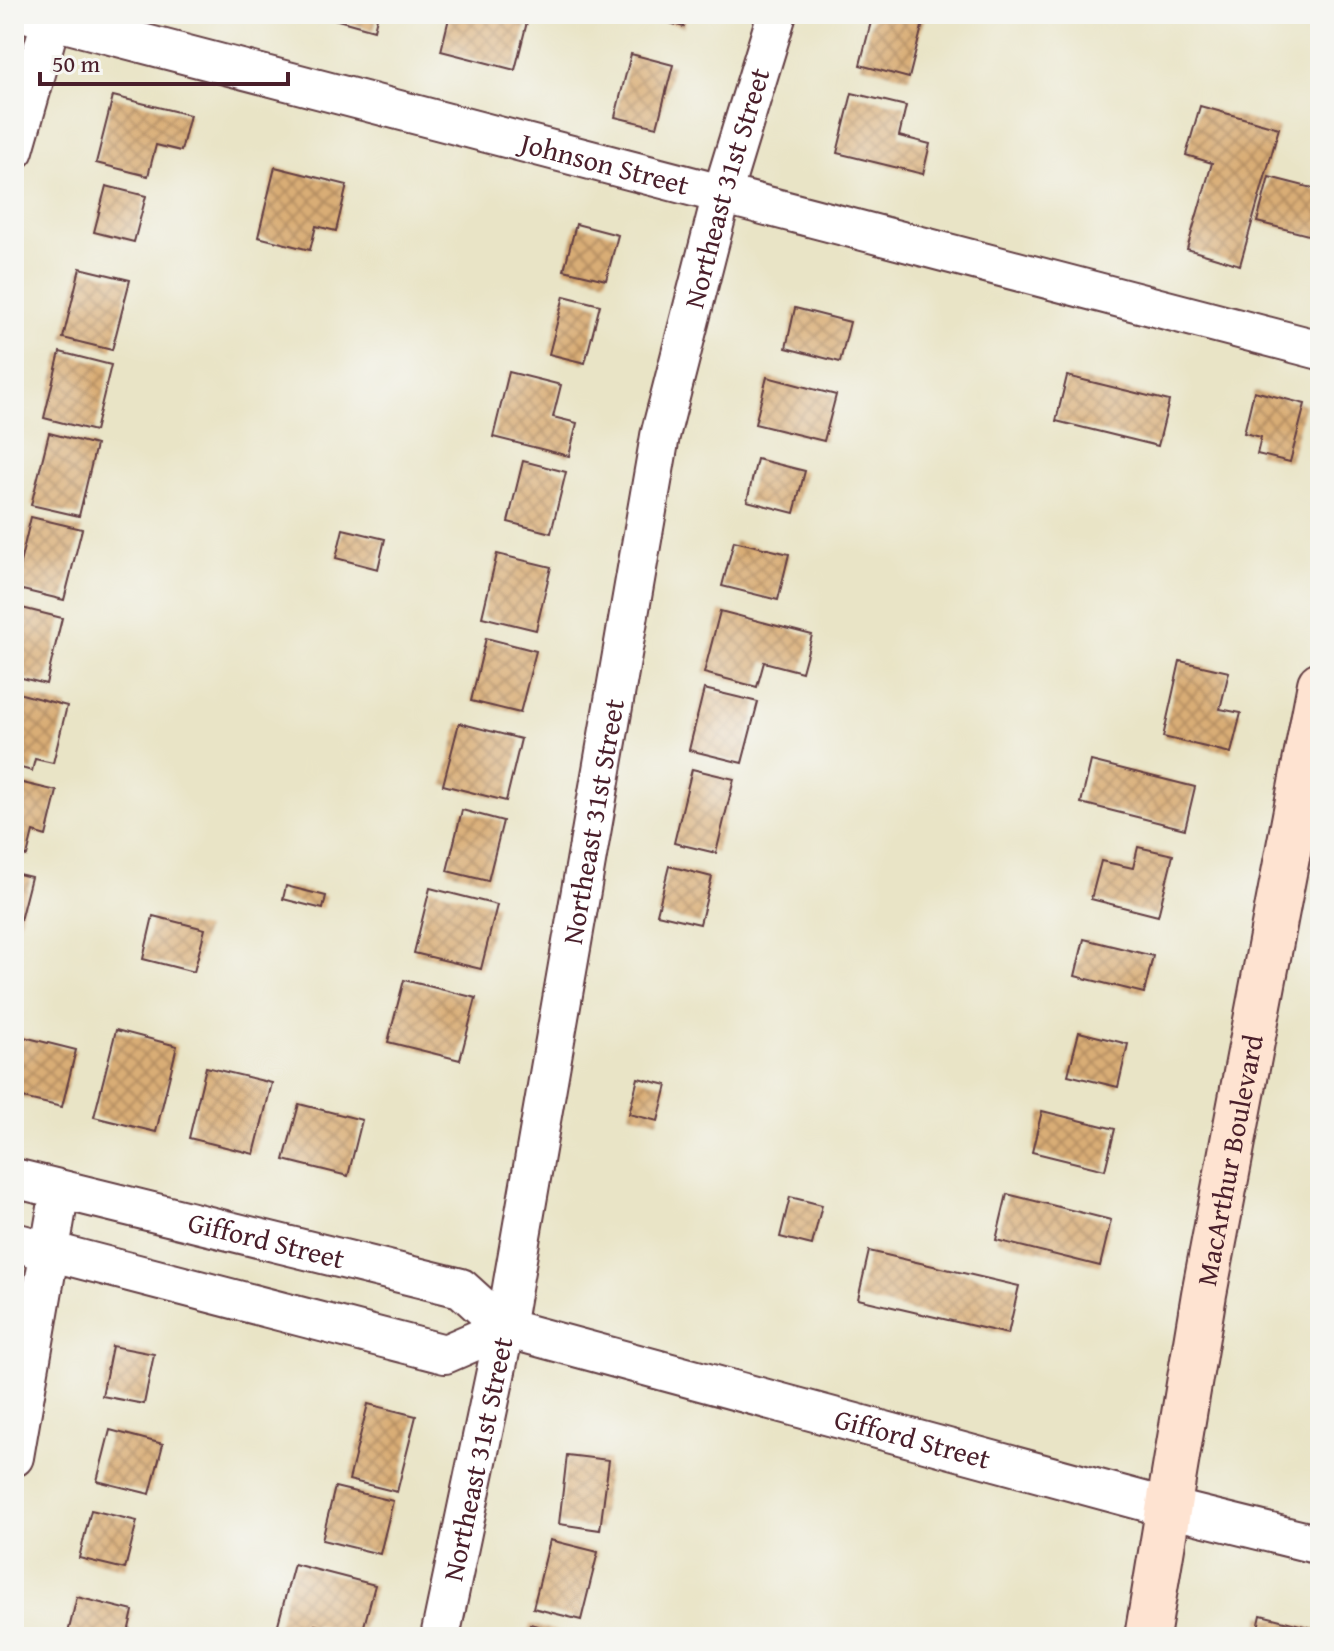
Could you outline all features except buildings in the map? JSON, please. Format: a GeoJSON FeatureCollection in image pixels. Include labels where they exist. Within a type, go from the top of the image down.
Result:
{"type":"FeatureCollection","features":[{"type":"Feature","properties":{"kind":"main road","name":"MacArthur Boulevard"},"geometry":{"type":"LineString","coordinates":[[1147,1637],[1207,1278],[1320,684]]}},
{"type":"Feature","properties":{"kind":"street","name":"Northeast 31st Street"},"geometry":{"type":"LineString","coordinates":[[440,1637],[505,1328],[660,436],[722,194],[777,14]]}},
{"type":"Feature","properties":{"kind":"street","name":"Johnson Street"},"geometry":{"type":"LineString","coordinates":[[45,16],[1320,350]]}},
{"type":"Feature","properties":{"kind":"street"},"geometry":{"type":"LineString","coordinates":[[14,150],[45,16]]}},
{"type":"Feature","properties":{"kind":"street","name":"Gifford Street"},"geometry":{"type":"LineString","coordinates":[[14,1178],[461,1288],[505,1328],[1169,1508],[1320,1545]]}},
{"type":"Feature","properties":{"kind":"street"},"geometry":{"type":"LineString","coordinates":[[14,1457],[60,1191]]}},
{"type":"Feature","properties":{"kind":"street"},"geometry":{"type":"LineString","coordinates":[[14,1242],[445,1354],[505,1328]]}}]}
